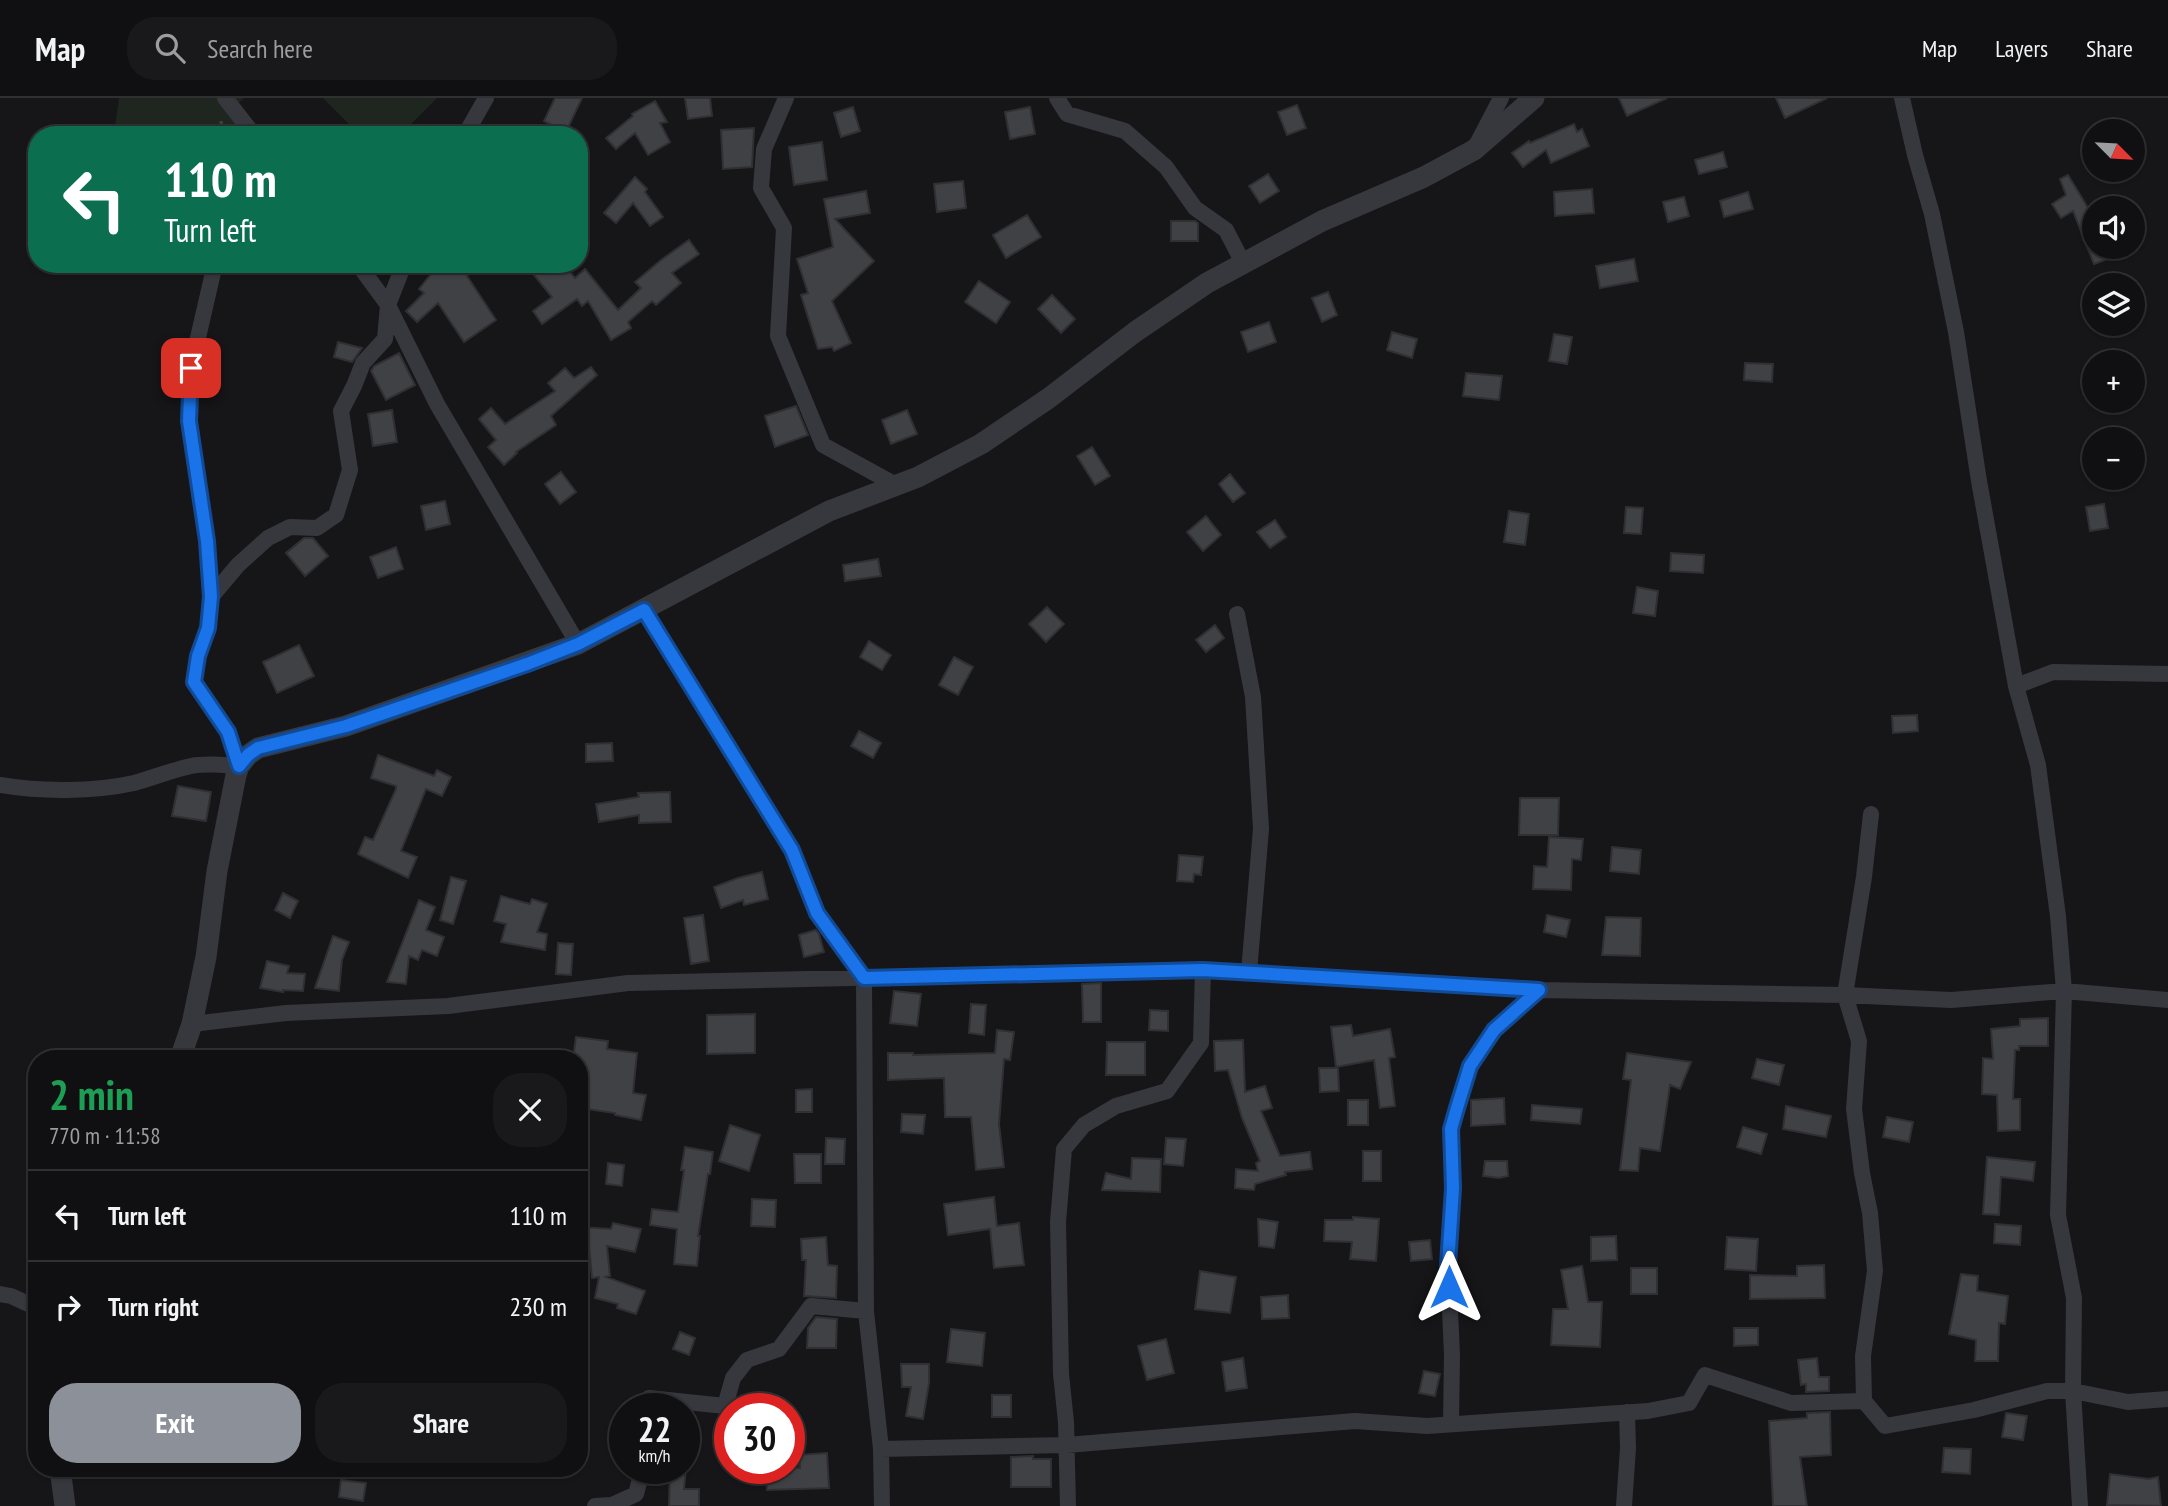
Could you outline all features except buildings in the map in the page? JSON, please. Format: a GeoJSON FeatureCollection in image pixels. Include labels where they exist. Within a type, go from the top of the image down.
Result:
{"type":"FeatureCollection","features":[{"type":"Feature","properties":{"kind":"street"},"geometry":{"type":"LineString","coordinates":[[225,98],[247,126]]}},
{"type":"Feature","properties":{"kind":"street"},"geometry":{"type":"LineString","coordinates":[[470,126],[486,98]]}},
{"type":"Feature","properties":{"kind":"street"},"geometry":{"type":"LineString","coordinates":[[786,98],[764,149],[761,188],[784,228],[778,336],[823,445],[896,485]]}},
{"type":"Feature","properties":{"kind":"street"},"geometry":{"type":"LineString","coordinates":[[1057,98],[1068,114],[1125,131],[1166,167],[1195,208],[1226,230],[1243,263]]}},
{"type":"Feature","properties":{"kind":"street"},"geometry":{"type":"LineString","coordinates":[[1474,150],[1502,98]]}},
{"type":"Feature","properties":{"kind":"street"},"geometry":{"type":"LineString","coordinates":[[183,1050],[192,1024],[206,957],[216,871],[239,766],[248,755],[258,748],[346,726],[578,644],[829,511],[918,477],[981,444],[1207,283],[1322,221],[1424,177],[1474,150],[1534,98]]}},
{"type":"Feature","properties":{"kind":"street"},"geometry":{"type":"LineString","coordinates":[[1902,98],[1932,214],[1956,332],[1979,481],[2017,686],[2038,765],[2058,916],[2064,991],[2059,1215],[2074,1298],[2073,1391],[2080,1506]]}},
{"type":"Feature","properties":{"kind":"street"},"geometry":{"type":"LineString","coordinates":[[213,273],[191,368],[189,421],[207,541],[211,597],[208,628],[198,656],[194,682],[228,732],[239,766]]}},
{"type":"Feature","properties":{"kind":"street"},"geometry":{"type":"LineString","coordinates":[[365,273],[388,305],[437,404],[578,644]]}},
{"type":"Feature","properties":{"kind":"street"},"geometry":{"type":"LineString","coordinates":[[211,597],[238,565],[268,538],[290,527],[317,528],[336,515],[350,470],[341,411],[363,363],[385,339],[388,305],[400,273]]}},
{"type":"Feature","properties":{"kind":"street"},"geometry":{"type":"LineString","coordinates":[[644,610],[792,850],[817,913],[864,978],[866,1311],[881,1449],[882,1506]]}},
{"type":"Feature","properties":{"kind":"street"},"geometry":{"type":"LineString","coordinates":[[1237,614],[1253,697],[1261,829],[1249,972]]}},
{"type":"Feature","properties":{"kind":"street"},"geometry":{"type":"LineString","coordinates":[[2017,686],[2053,672],[2168,674]]}},
{"type":"Feature","properties":{"kind":"street"},"geometry":{"type":"LineString","coordinates":[[0,785],[82,789],[132,783],[191,766],[239,766]]}},
{"type":"Feature","properties":{"kind":"street"},"geometry":{"type":"LineString","coordinates":[[1871,814],[1845,995],[1859,1041],[1854,1109],[1870,1213],[1875,1271],[1863,1356],[1864,1401],[1885,1426],[1974,1410],[2047,1391],[2073,1391],[2128,1402],[2168,1399]]}},
{"type":"Feature","properties":{"kind":"street"},"geometry":{"type":"LineString","coordinates":[[192,1024],[286,1013],[448,1006],[628,983],[1203,970],[1539,990],[1845,995],[1951,1000],[2064,991],[2168,1000]]}},
{"type":"Feature","properties":{"kind":"street"},"geometry":{"type":"LineString","coordinates":[[1068,1506],[1058,1222],[1064,1149],[1084,1125],[1116,1105],[1167,1091],[1201,1042],[1203,970]]}},
{"type":"Feature","properties":{"kind":"street"},"geometry":{"type":"LineString","coordinates":[[1451,1424],[1452,1355],[1448,1265],[1453,1188],[1451,1129],[1470,1066],[1494,1030],[1539,990]]}},
{"type":"Feature","properties":{"kind":"street"},"geometry":{"type":"LineString","coordinates":[[0,1294],[28,1304]]}},
{"type":"Feature","properties":{"kind":"street"},"geometry":{"type":"LineString","coordinates":[[700,1403],[725,1406],[733,1378],[747,1360],[779,1349],[811,1306],[866,1311]]}},
{"type":"Feature","properties":{"kind":"street"},"geometry":{"type":"LineString","coordinates":[[881,1449],[1067,1445],[1354,1421],[1427,1426],[1648,1411],[1689,1403],[1705,1374],[1791,1403],[1864,1401]]}},
{"type":"Feature","properties":{"kind":"street"},"geometry":{"type":"LineString","coordinates":[[1624,1506],[1628,1412]]}},
{"type":"Feature","properties":{"kind":"street"},"geometry":{"type":"LineString","coordinates":[[61,1477],[65,1506]]}},
{"type":"Feature","properties":{"kind":"street"},"geometry":{"type":"LineString","coordinates":[[595,1506],[612,1505],[636,1494],[639,1484]]}},
{"type":"Feature","properties":{"kind":"shaded area"},"geometry":{"type":"Polygon","coordinates":[[[119,98],[244,98],[228,113],[239,126],[115,126],[119,98]]]}},
{"type":"Feature","properties":{"kind":"shaded area"},"geometry":{"type":"Polygon","coordinates":[[[323,98],[437,98],[409,126],[351,126],[323,98]]]}},
{"type":"Feature","properties":{"kind":"route"},"geometry":{"type":"LineString","coordinates":[[191,368],[189,421],[207,541],[211,597],[208,628],[198,656],[194,682],[228,732],[239,766],[258,748],[346,726],[527,664],[578,644],[644,610],[792,850],[817,913],[864,978],[1203,970],[1539,990],[1494,1030],[1470,1066],[1457,1108],[1451,1129],[1453,1188],[1449,1287]]}}]}
